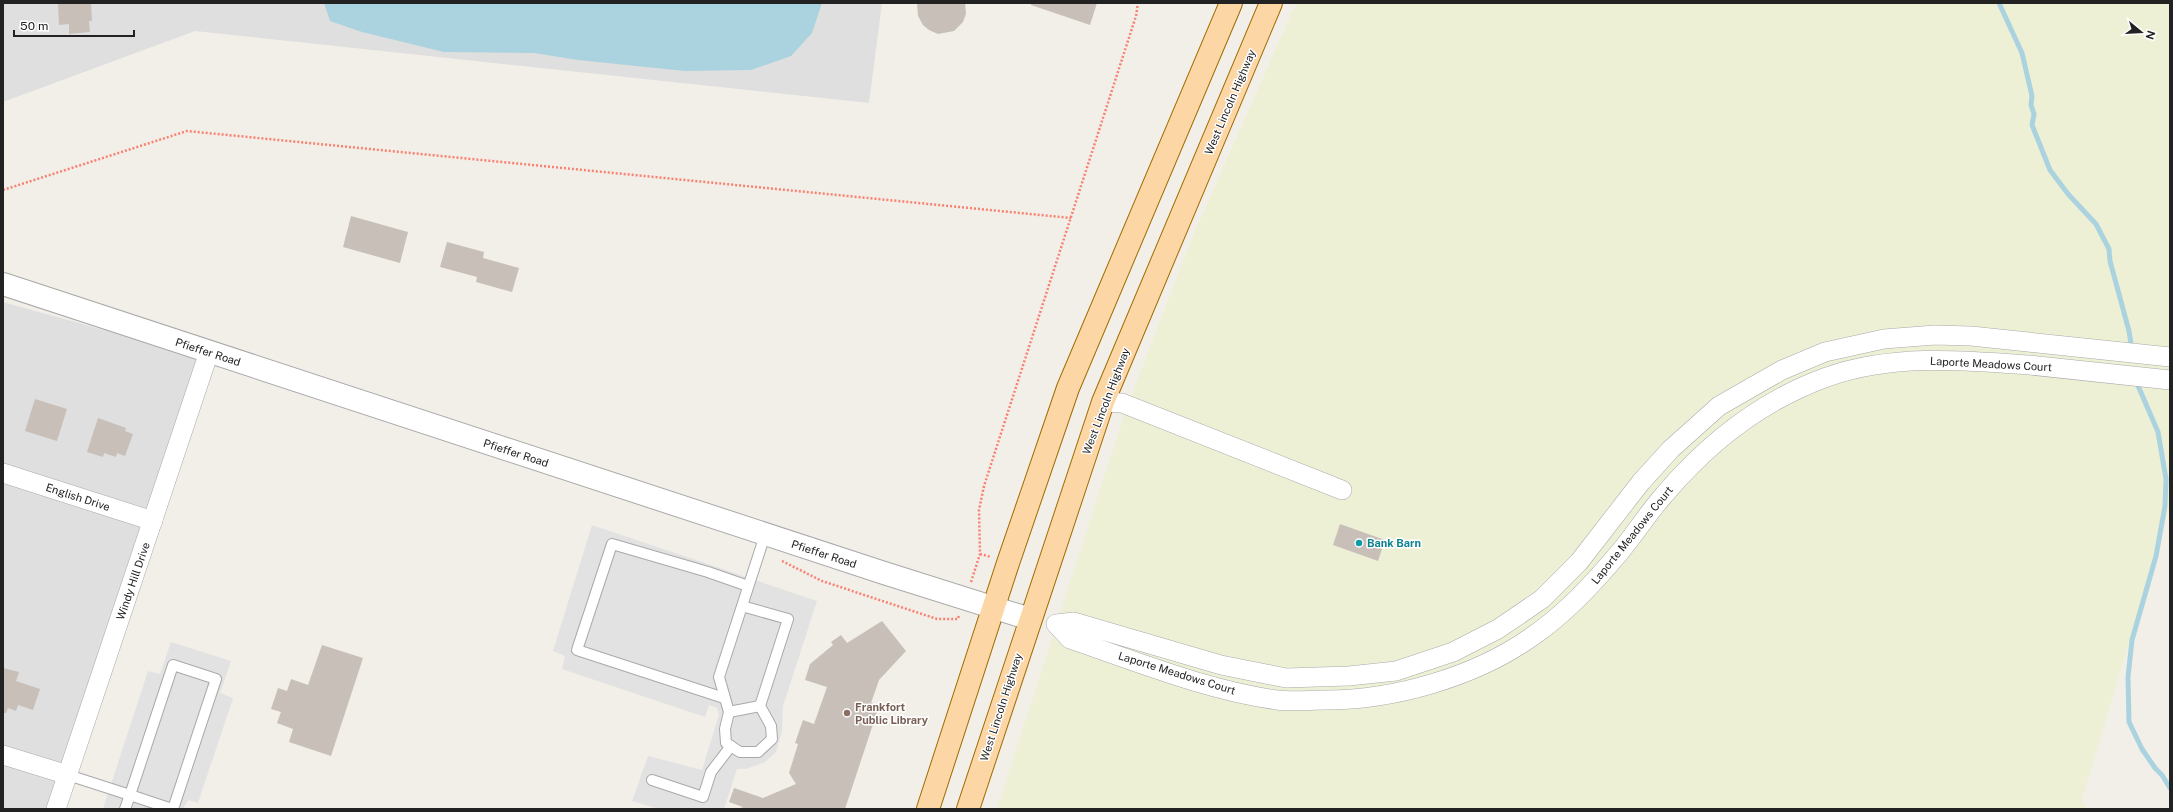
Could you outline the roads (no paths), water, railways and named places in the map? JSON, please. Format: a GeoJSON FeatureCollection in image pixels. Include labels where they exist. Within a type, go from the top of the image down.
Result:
{"type":"FeatureCollection","features":[{"type":"Feature","properties":{"kind":"main road"},"geometry":{"type":"LineString","coordinates":[[928,809],[1068,388],[1231,3]]}},
{"type":"Feature","properties":{"kind":"main road","name":"West Lincoln Highway"},"geometry":{"type":"LineString","coordinates":[[968,809],[1103,402],[1271,3]]}},
{"type":"Feature","properties":{"kind":"street","name":"Pfieffer Road"},"geometry":{"type":"LineString","coordinates":[[3,284],[209,352],[763,543],[1030,619]]}},
{"type":"Feature","properties":{"kind":"street","name":"Laporte Meadows Court"},"geometry":{"type":"LineString","coordinates":[[1030,619],[1056,624],[1074,622],[1221,665],[1286,678],[1349,676],[1396,671],[1453,652],[1498,629],[1542,599],[1579,562],[1641,482],[1671,449],[1719,406],[1782,370],[1825,352],[1884,339],[1935,335],[1971,336],[2170,357]]}},
{"type":"Feature","properties":{"kind":"street","name":"Windy Hill Drive"},"geometry":{"type":"LineString","coordinates":[[56,809],[209,352]]}},
{"type":"Feature","properties":{"kind":"street","name":"Laporte Meadows Court"},"geometry":{"type":"LineString","coordinates":[[1056,624],[1070,640],[1221,689],[1280,701],[1357,700],[1390,695],[1444,681],[1490,661],[1528,640],[1567,609],[1598,578],[1663,496],[1703,452],[1732,428],[1772,404],[1828,377],[1880,364],[1935,360],[1990,362],[2170,380]]}},
{"type":"Feature","properties":{"kind":"street"},"geometry":{"type":"LineString","coordinates":[[1103,402],[1122,403],[1342,490]]}},
{"type":"Feature","properties":{"kind":"street","name":"English Drive"},"geometry":{"type":"LineString","coordinates":[[3,473],[153,521]]}},
{"type":"Feature","properties":{"kind":"street"},"geometry":{"type":"LineString","coordinates":[[3,754],[68,775]]}},
{"type":"Feature","properties":{"kind":"lane"},"geometry":{"type":"LineString","coordinates":[[742,606],[788,619],[760,706],[771,726],[772,739],[758,752],[740,752],[726,743],[725,729],[729,712],[719,677],[748,586],[763,543]]}},
{"type":"Feature","properties":{"kind":"lane"},"geometry":{"type":"LineString","coordinates":[[724,698],[578,650],[612,544],[708,572],[748,586]]}},
{"type":"Feature","properties":{"kind":"lane"},"geometry":{"type":"LineString","coordinates":[[68,775],[130,795],[172,809],[216,679],[173,665],[130,795],[125,809]]}},
{"type":"Feature","properties":{"kind":"lane"},"geometry":{"type":"LineString","coordinates":[[729,712],[760,706]]}},
{"type":"Feature","properties":{"kind":"lane"},"geometry":{"type":"LineString","coordinates":[[652,780],[703,797],[711,772],[731,746]]}},
{"type":"Feature","properties":{"kind":"water"},"geometry":{"type":"Polygon","coordinates":[[[324,3],[822,3],[812,33],[791,56],[751,70],[685,71],[578,60],[534,53],[444,52],[362,32],[330,21],[324,3]]]}},
{"type":"Feature","properties":{"kind":"waterway"},"geometry":{"type":"LineString","coordinates":[[1999,3],[2022,53],[2032,96],[2031,105],[2034,114],[2032,125],[2050,170],[2068,194],[2096,224],[2109,249],[2110,261],[2129,331],[2132,350]]}},
{"type":"Feature","properties":{"kind":"waterway"},"geometry":{"type":"LineString","coordinates":[[2136,381],[2158,432],[2166,479],[2165,506],[2156,556],[2132,640],[2128,677],[2129,722],[2142,749],[2170,788]]}},
{"type":"Feature","properties":{"kind":"place","name":"Bank Barn"},"geometry":{"type":"Point","coordinates":[1359,543]}},
{"type":"Feature","properties":{"kind":"place","name":"Frankfort Public Library"},"geometry":{"type":"Point","coordinates":[847,713]}}]}
